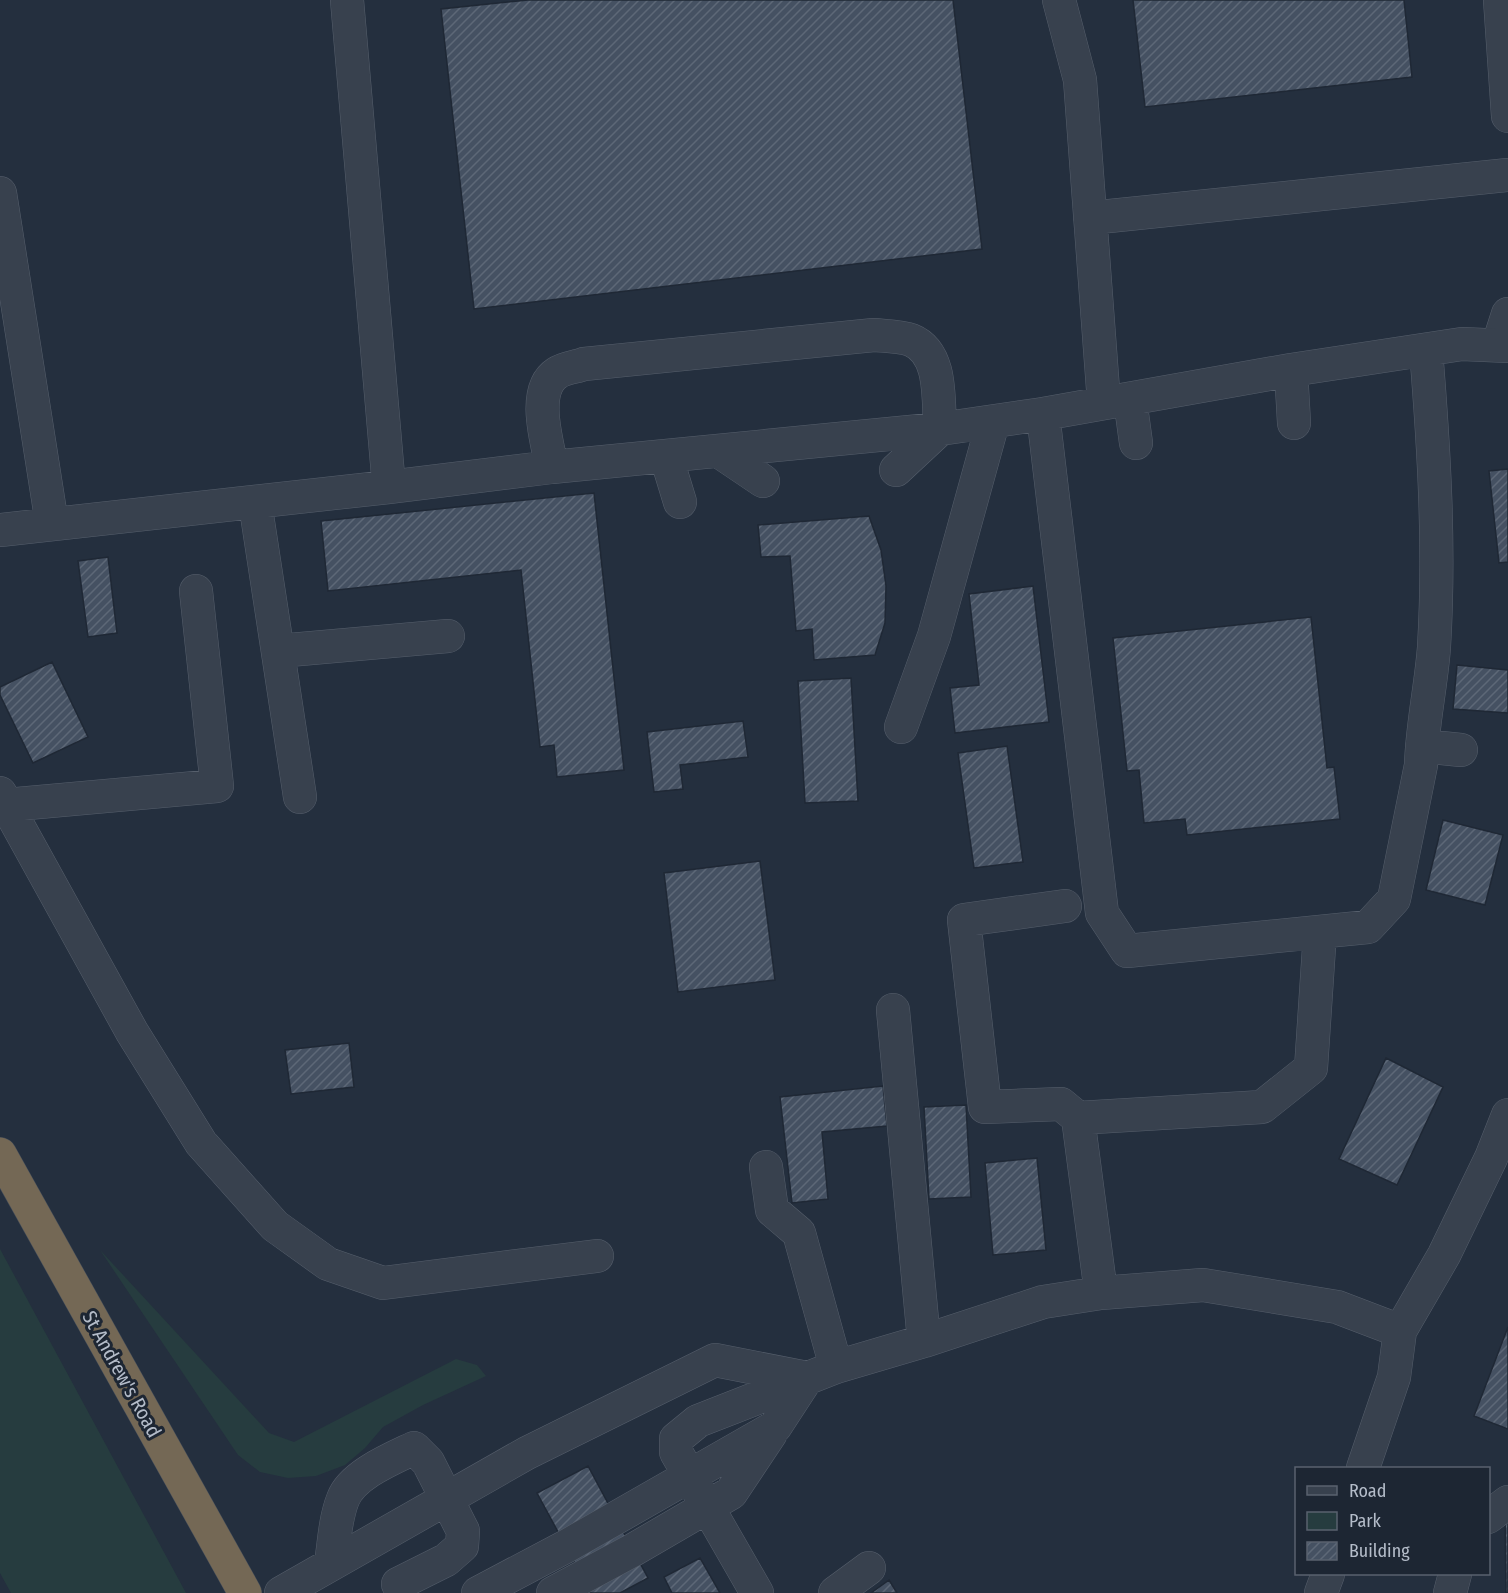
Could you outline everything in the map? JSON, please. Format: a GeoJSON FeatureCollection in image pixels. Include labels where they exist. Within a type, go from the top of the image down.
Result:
{"type":"FeatureCollection","features":[{"type":"Feature","properties":{"kind":"highway","name":"St Andrew's Road"},"geometry":{"type":"LineString","coordinates":[[0,1154],[245,1593]]}},
{"type":"Feature","properties":{"kind":"street"},"geometry":{"type":"LineString","coordinates":[[348,0],[389,487]]}},
{"type":"Feature","properties":{"kind":"street"},"geometry":{"type":"LineString","coordinates":[[1059,0],[1080,80],[1090,218],[1117,401],[1136,443]]}},
{"type":"Feature","properties":{"kind":"street"},"geometry":{"type":"LineString","coordinates":[[1500,0],[1508,116]]}},
{"type":"Feature","properties":{"kind":"street"},"geometry":{"type":"LineString","coordinates":[[1090,218],[1508,175]]}},
{"type":"Feature","properties":{"kind":"street"},"geometry":{"type":"LineString","coordinates":[[0,193],[52,524]]}},
{"type":"Feature","properties":{"kind":"street"},"geometry":{"type":"LineString","coordinates":[[0,530],[552,467],[720,452],[993,422],[1291,370],[1462,344],[1503,346],[1508,314]]}},
{"type":"Feature","properties":{"kind":"street"},"geometry":{"type":"LineString","coordinates":[[552,467],[543,422],[543,389],[556,373],[584,364],[874,335],[910,339],[925,348],[934,364],[940,429]]}},
{"type":"Feature","properties":{"kind":"street"},"geometry":{"type":"LineString","coordinates":[[1042,414],[1102,913],[1127,951],[1368,927],[1394,899],[1421,765],[1434,650],[1438,551],[1434,441],[1426,350]]}},
{"type":"Feature","properties":{"kind":"street"},"geometry":{"type":"LineString","coordinates":[[1291,370],[1294,423]]}},
{"type":"Feature","properties":{"kind":"street"},"geometry":{"type":"LineString","coordinates":[[901,727],[934,636],[993,422]]}},
{"type":"Feature","properties":{"kind":"street"},"geometry":{"type":"LineString","coordinates":[[896,470],[940,429]]}},
{"type":"Feature","properties":{"kind":"street"},"geometry":{"type":"LineString","coordinates":[[720,452],[763,482]]}},
{"type":"Feature","properties":{"kind":"street"},"geometry":{"type":"LineString","coordinates":[[666,456],[680,502]]}},
{"type":"Feature","properties":{"kind":"street"},"geometry":{"type":"LineString","coordinates":[[255,502],[300,797]]}},
{"type":"Feature","properties":{"kind":"street"},"geometry":{"type":"LineString","coordinates":[[196,591],[217,786],[3,799],[132,1032],[201,1143],[275,1226],[328,1264],[383,1283],[597,1256]]}},
{"type":"Feature","properties":{"kind":"street"},"geometry":{"type":"LineString","coordinates":[[278,651],[448,636]]}},
{"type":"Feature","properties":{"kind":"street"},"geometry":{"type":"LineString","coordinates":[[1422,746],[1461,750]]}},
{"type":"Feature","properties":{"kind":"street"},"geometry":{"type":"LineString","coordinates":[[1065,906],[963,920],[984,1107],[1061,1104],[1078,1118],[1262,1107],[1311,1068],[1320,932]]}},
{"type":"Feature","properties":{"kind":"street"},"geometry":{"type":"LineString","coordinates":[[893,1010],[924,1341]]}},
{"type":"Feature","properties":{"kind":"street"},"geometry":{"type":"LineString","coordinates":[[1363,1467],[1394,1377],[1400,1331],[1444,1255],[1491,1158],[1508,1115]]}},
{"type":"Feature","properties":{"kind":"street"},"geometry":{"type":"LineString","coordinates":[[1078,1118],[1101,1293]]}},
{"type":"Feature","properties":{"kind":"street"},"geometry":{"type":"LineString","coordinates":[[553,1593],[707,1508],[731,1492],[775,1427],[821,1372],[799,1233],[772,1210],[766,1167]]}},
{"type":"Feature","properties":{"kind":"street"},"geometry":{"type":"LineString","coordinates":[[757,1593],[676,1452],[676,1440],[698,1421],[821,1372],[1043,1302],[1101,1293],[1203,1285],[1337,1307],[1400,1331]]}},
{"type":"Feature","properties":{"kind":"street"},"geometry":{"type":"LineString","coordinates":[[281,1593],[527,1453],[715,1360],[821,1372]]}},
{"type":"Feature","properties":{"kind":"street"},"geometry":{"type":"LineString","coordinates":[[478,1593],[565,1547],[775,1427]]}},
{"type":"Feature","properties":{"kind":"street"},"geometry":{"type":"LineString","coordinates":[[331,1564],[344,1496],[356,1480],[414,1448],[428,1462],[463,1531],[462,1546],[446,1560],[400,1588],[374,1540]]}},
{"type":"Feature","properties":{"kind":"street"},"geometry":{"type":"LineString","coordinates":[[1490,1516],[1508,1502]]}},
{"type":"Feature","properties":{"kind":"street"},"geometry":{"type":"LineString","coordinates":[[835,1593],[869,1568]]}},
{"type":"Feature","properties":{"kind":"street"},"geometry":{"type":"LineString","coordinates":[[1321,1593],[1328,1575]]}},
{"type":"Feature","properties":{"kind":"street"},"geometry":{"type":"LineString","coordinates":[[1450,1593],[1455,1575]]}},
{"type":"Feature","properties":{"kind":"green space"},"geometry":{"type":"Polygon","coordinates":[[[0,1249],[186,1593],[11,1593],[0,1573],[0,1249]]]}},
{"type":"Feature","properties":{"kind":"green space"},"geometry":{"type":"Polygon","coordinates":[[[100,1250],[269,1433],[294,1442],[456,1359],[477,1365],[486,1376],[423,1405],[383,1427],[365,1448],[345,1465],[316,1476],[288,1478],[260,1472],[238,1455],[100,1250]]]}},
{"type":"Feature","properties":{"kind":"building"},"geometry":{"type":"Polygon","coordinates":[[[528,0],[953,0],[982,249],[474,309],[441,9],[528,0]]]}},
{"type":"Feature","properties":{"kind":"building"},"geometry":{"type":"Polygon","coordinates":[[[1133,0],[1404,0],[1412,77],[1145,107],[1133,0]]]}},
{"type":"Feature","properties":{"kind":"building"},"geometry":{"type":"Polygon","coordinates":[[[1508,469],[1508,562],[1499,563],[1489,471],[1508,469]]]}},
{"type":"Feature","properties":{"kind":"building"},"geometry":{"type":"Polygon","coordinates":[[[594,493],[624,770],[557,777],[554,745],[540,747],[521,570],[328,591],[321,521],[594,493]]]}},
{"type":"Feature","properties":{"kind":"building"},"geometry":{"type":"Polygon","coordinates":[[[869,516],[881,550],[886,586],[885,623],[875,655],[814,660],[812,629],[796,631],[790,556],[761,557],[758,525],[869,516]]]}},
{"type":"Feature","properties":{"kind":"building"},"geometry":{"type":"Polygon","coordinates":[[[108,557],[117,633],[88,637],[78,561],[108,557]]]}},
{"type":"Feature","properties":{"kind":"building"},"geometry":{"type":"Polygon","coordinates":[[[1033,586],[1049,722],[955,733],[950,688],[979,685],[969,594],[1033,586]]]}},
{"type":"Feature","properties":{"kind":"building"},"geometry":{"type":"Polygon","coordinates":[[[1311,617],[1327,768],[1334,767],[1340,819],[1187,835],[1185,819],[1144,823],[1139,770],[1127,771],[1113,638],[1311,617]]]}},
{"type":"Feature","properties":{"kind":"building"},"geometry":{"type":"Polygon","coordinates":[[[52,662],[88,737],[33,763],[0,695],[0,687],[52,662]]]}},
{"type":"Feature","properties":{"kind":"building"},"geometry":{"type":"Polygon","coordinates":[[[1457,665],[1508,670],[1508,713],[1453,709],[1457,665]]]}},
{"type":"Feature","properties":{"kind":"building"},"geometry":{"type":"Polygon","coordinates":[[[851,678],[858,801],[805,803],[798,681],[851,678]]]}},
{"type":"Feature","properties":{"kind":"building"},"geometry":{"type":"Polygon","coordinates":[[[743,721],[748,757],[680,765],[683,789],[654,792],[647,732],[743,721]]]}},
{"type":"Feature","properties":{"kind":"building"},"geometry":{"type":"Polygon","coordinates":[[[1007,746],[1023,862],[974,868],[958,753],[1007,746]]]}},
{"type":"Feature","properties":{"kind":"building"},"geometry":{"type":"Polygon","coordinates":[[[1443,820],[1503,835],[1485,905],[1426,890],[1443,820]]]}},
{"type":"Feature","properties":{"kind":"building"},"geometry":{"type":"Polygon","coordinates":[[[760,861],[775,980],[678,992],[664,873],[760,861]]]}},
{"type":"Feature","properties":{"kind":"building"},"geometry":{"type":"Polygon","coordinates":[[[349,1043],[354,1087],[291,1094],[285,1050],[349,1043]]]}},
{"type":"Feature","properties":{"kind":"building"},"geometry":{"type":"Polygon","coordinates":[[[1386,1058],[1443,1087],[1397,1185],[1339,1159],[1386,1058]]]}},
{"type":"Feature","properties":{"kind":"building"},"geometry":{"type":"Polygon","coordinates":[[[883,1086],[887,1126],[822,1132],[828,1199],[792,1203],[780,1097],[883,1086]]]}},
{"type":"Feature","properties":{"kind":"building"},"geometry":{"type":"Polygon","coordinates":[[[966,1105],[971,1197],[929,1199],[924,1107],[966,1105]]]}},
{"type":"Feature","properties":{"kind":"building"},"geometry":{"type":"Polygon","coordinates":[[[1037,1158],[1046,1250],[993,1255],[985,1163],[1037,1158]]]}},
{"type":"Feature","properties":{"kind":"building"},"geometry":{"type":"Polygon","coordinates":[[[1508,1327],[1508,1429],[1474,1416],[1508,1327]]]}},
{"type":"Feature","properties":{"kind":"building"},"geometry":{"type":"Polygon","coordinates":[[[588,1466],[648,1578],[620,1593],[591,1593],[537,1493],[588,1466]]]}},
{"type":"Feature","properties":{"kind":"building"},"geometry":{"type":"Polygon","coordinates":[[[1505,1511],[1508,1511],[1508,1593],[1506,1593],[1505,1511]]]}},
{"type":"Feature","properties":{"kind":"building"},"geometry":{"type":"Polygon","coordinates":[[[700,1558],[720,1593],[672,1593],[664,1577],[700,1558]]]}},
{"type":"Feature","properties":{"kind":"building"},"geometry":{"type":"Polygon","coordinates":[[[889,1580],[897,1593],[871,1593],[889,1580]]]}}]}
